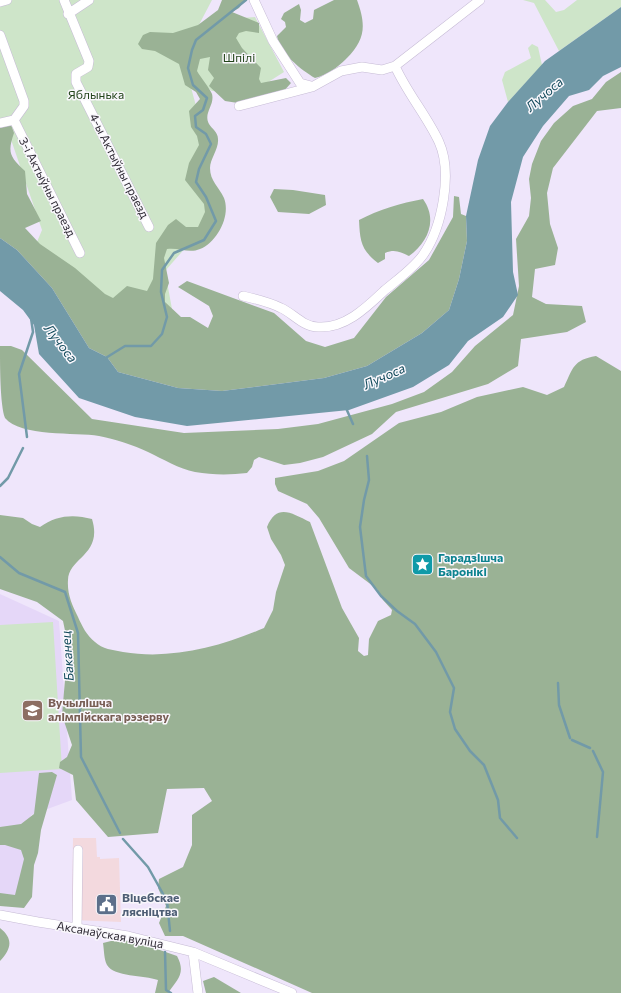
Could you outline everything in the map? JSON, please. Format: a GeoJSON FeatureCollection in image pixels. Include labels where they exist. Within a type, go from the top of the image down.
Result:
{"type":"FeatureCollection","features":[{"type":"Feature","properties":{"kind":"street"},"geometry":{"type":"LineString","coordinates":[[0,2],[6,0]]}},
{"type":"Feature","properties":{"kind":"street","name":"4-ы Актыўны праезд"},"geometry":{"type":"LineString","coordinates":[[64,0],[68,14],[88,61],[88,67],[76,74],[76,82],[149,227]]}},
{"type":"Feature","properties":{"kind":"street"},"geometry":{"type":"LineString","coordinates":[[68,14],[89,0]]}},
{"type":"Feature","properties":{"kind":"street"},"geometry":{"type":"LineString","coordinates":[[254,0],[273,41],[300,83],[312,87]]}},
{"type":"Feature","properties":{"kind":"street"},"geometry":{"type":"LineString","coordinates":[[238,106],[312,87],[341,71],[362,67],[382,70],[395,66],[480,0]]}},
{"type":"Feature","properties":{"kind":"street"},"geometry":{"type":"LineString","coordinates":[[0,35],[24,101],[24,106],[14,120],[0,123]]}},
{"type":"Feature","properties":{"kind":"street"},"geometry":{"type":"LineString","coordinates":[[243,296],[283,308],[298,320],[317,328],[336,325],[360,312],[422,257],[433,240],[445,190],[445,158],[439,141],[403,84],[395,66]]}},
{"type":"Feature","properties":{"kind":"street","name":"3-і Актыўны праезд"},"geometry":{"type":"LineString","coordinates":[[14,120],[80,253]]}},
{"type":"Feature","properties":{"kind":"street"},"geometry":{"type":"LineString","coordinates":[[77,929],[78,850]]}},
{"type":"Feature","properties":{"kind":"street","name":"Аксанаўская вуліца"},"geometry":{"type":"LineString","coordinates":[[0,915],[77,929],[128,936],[193,952],[292,993]]}},
{"type":"Feature","properties":{"kind":"street"},"geometry":{"type":"LineString","coordinates":[[193,952],[198,993]]}},
{"type":"Feature","properties":{"kind":"shaded area","name":"Вучылішча алімпійскага рэзерву"},"geometry":{"type":"Polygon","coordinates":[[[0,594],[59,621],[72,800],[31,815],[21,906],[0,902],[0,594]]]}},
{"type":"Feature","properties":{"kind":"shaded area","name":"Віцебскае лясніцтва"},"geometry":{"type":"Polygon","coordinates":[[[73,838],[96,838],[97,857],[100,857],[100,859],[119,858],[121,922],[72,920],[73,838]]]}},
{"type":"Feature","properties":{"kind":"green space","name":"Яблынька"},"geometry":{"type":"Polygon","coordinates":[[[0,0],[212,0],[192,38],[186,69],[199,117],[200,177],[218,211],[165,271],[172,309],[92,298],[34,249],[42,230],[6,125],[0,125],[0,0]]]}},
{"type":"Feature","properties":{"kind":"green space"},"geometry":{"type":"Polygon","coordinates":[[[222,0],[245,0],[239,8],[232,12],[259,23],[259,33],[246,31],[239,33],[236,38],[242,48],[261,68],[259,79],[261,83],[286,78],[291,83],[283,92],[238,103],[225,101],[209,86],[214,78],[208,70],[210,57],[200,59],[197,71],[212,94],[212,102],[207,116],[209,124],[217,134],[218,139],[210,165],[210,173],[224,198],[226,213],[217,235],[206,246],[192,251],[167,249],[164,258],[169,283],[165,294],[165,302],[181,317],[190,317],[208,328],[213,316],[209,306],[178,287],[187,281],[274,313],[306,341],[325,347],[354,338],[386,297],[429,260],[453,217],[454,196],[459,197],[461,214],[466,216],[467,241],[459,279],[449,310],[422,333],[367,366],[324,378],[222,391],[178,388],[118,372],[107,357],[89,348],[52,288],[17,250],[0,238],[0,125],[11,125],[14,133],[10,150],[11,154],[16,162],[25,171],[27,194],[41,221],[25,228],[40,244],[75,268],[105,294],[113,298],[127,286],[147,291],[153,279],[156,243],[168,225],[176,219],[186,227],[198,227],[205,212],[204,204],[185,180],[189,163],[199,145],[197,136],[191,127],[189,111],[200,99],[196,92],[185,85],[179,64],[155,51],[142,49],[138,44],[143,35],[150,32],[173,33],[198,25],[218,10],[222,0]]]}},
{"type":"Feature","properties":{"kind":"green space"},"geometry":{"type":"Polygon","coordinates":[[[334,0],[357,0],[363,24],[361,38],[353,52],[346,59],[332,71],[315,78],[298,66],[282,49],[277,36],[286,27],[285,22],[281,19],[284,13],[299,4],[301,10],[300,20],[305,23],[313,19],[314,10],[334,0]]]}},
{"type":"Feature","properties":{"kind":"green space"},"geometry":{"type":"Polygon","coordinates":[[[523,0],[545,0],[556,12],[564,10],[577,0],[621,0],[621,7],[559,51],[534,3],[523,0]]]}},
{"type":"Feature","properties":{"kind":"green space","name":"Шпілі"},"geometry":{"type":"Polygon","coordinates":[[[255,17],[284,72],[262,86],[232,92],[212,91],[198,81],[195,68],[197,53],[242,18],[255,17]]]}},
{"type":"Feature","properties":{"kind":"green space"},"geometry":{"type":"Polygon","coordinates":[[[532,44],[538,47],[542,65],[508,102],[502,80],[505,72],[531,58],[528,48],[532,44]]]}},
{"type":"Feature","properties":{"kind":"green space"},"geometry":{"type":"Polygon","coordinates":[[[621,72],[621,108],[597,111],[553,168],[547,193],[550,224],[558,248],[555,265],[535,269],[532,297],[546,304],[582,306],[586,322],[567,332],[521,339],[518,366],[488,384],[396,412],[372,434],[323,457],[300,463],[284,465],[259,457],[254,460],[252,467],[247,473],[241,474],[214,474],[189,471],[142,449],[117,441],[99,436],[35,431],[12,424],[5,418],[1,394],[0,346],[11,346],[22,350],[92,419],[184,433],[278,429],[318,424],[392,404],[424,392],[452,372],[475,346],[513,315],[519,286],[516,239],[529,216],[531,198],[529,179],[532,164],[541,141],[554,123],[573,106],[592,99],[606,82],[621,72]]]}},
{"type":"Feature","properties":{"kind":"green space"},"geometry":{"type":"Polygon","coordinates":[[[274,189],[293,190],[325,195],[326,205],[309,214],[278,212],[270,197],[274,189]]]}},
{"type":"Feature","properties":{"kind":"green space"},"geometry":{"type":"Polygon","coordinates":[[[423,199],[430,215],[429,230],[426,237],[416,250],[409,256],[395,251],[389,252],[385,253],[385,259],[378,263],[368,254],[362,244],[359,220],[390,207],[423,199]]]}},
{"type":"Feature","properties":{"kind":"green space"},"geometry":{"type":"Polygon","coordinates":[[[596,356],[621,371],[621,993],[312,993],[183,936],[165,936],[159,923],[166,906],[158,888],[159,879],[183,867],[192,845],[192,815],[212,801],[204,788],[167,789],[158,833],[108,837],[76,800],[73,775],[59,768],[60,762],[67,757],[72,745],[62,715],[68,645],[63,621],[37,602],[0,589],[0,515],[23,518],[40,527],[52,520],[65,517],[79,516],[92,519],[94,531],[90,548],[74,566],[70,572],[68,580],[70,599],[81,624],[92,640],[104,648],[141,654],[159,654],[177,653],[213,646],[264,628],[273,610],[276,592],[285,565],[281,555],[271,539],[267,527],[275,515],[280,512],[291,513],[310,522],[342,608],[359,638],[358,651],[364,656],[368,655],[369,639],[378,621],[391,615],[392,610],[383,600],[377,589],[349,568],[319,518],[307,504],[278,491],[275,484],[275,478],[318,471],[344,461],[399,423],[441,412],[477,397],[523,387],[547,395],[564,387],[572,370],[578,363],[596,356]]]}},
{"type":"Feature","properties":{"kind":"green space"},"geometry":{"type":"Polygon","coordinates":[[[53,622],[62,769],[0,773],[0,625],[53,622]]]}},
{"type":"Feature","properties":{"kind":"green space"},"geometry":{"type":"Polygon","coordinates":[[[52,772],[57,775],[41,830],[38,853],[34,865],[32,897],[24,908],[0,906],[0,893],[15,895],[24,859],[21,850],[0,845],[0,827],[21,824],[34,814],[39,773],[52,772]]]}},
{"type":"Feature","properties":{"kind":"green space"},"geometry":{"type":"Polygon","coordinates":[[[0,928],[9,940],[9,948],[0,961],[0,928]]]}},
{"type":"Feature","properties":{"kind":"green space"},"geometry":{"type":"Polygon","coordinates":[[[111,941],[134,941],[177,956],[181,967],[178,980],[168,993],[155,993],[158,980],[116,972],[107,965],[105,960],[103,943],[111,941]]]}},
{"type":"Feature","properties":{"kind":"green space"},"geometry":{"type":"Polygon","coordinates":[[[214,977],[241,993],[206,993],[203,981],[214,977]]]}},
{"type":"Feature","properties":{"kind":"water","name":"Лучоса"},"geometry":{"type":"Polygon","coordinates":[[[621,7],[621,67],[603,76],[589,90],[569,96],[543,126],[523,157],[511,202],[513,272],[518,295],[503,317],[468,341],[449,365],[413,387],[349,410],[187,426],[135,417],[79,398],[39,354],[34,325],[23,310],[0,291],[0,238],[17,250],[52,288],[89,348],[107,357],[118,372],[178,388],[222,391],[324,378],[367,366],[422,333],[449,310],[459,279],[467,241],[466,216],[478,160],[490,126],[508,102],[545,61],[621,7]]]}},
{"type":"Feature","properties":{"kind":"waterway"},"geometry":{"type":"LineString","coordinates":[[104,359],[125,346],[151,346],[162,334],[167,317],[161,292],[162,270],[174,253],[204,240],[216,221],[206,197],[196,182],[199,169],[211,144],[206,134],[196,127],[195,116],[203,110],[207,98],[193,85],[188,68],[196,40],[246,0]]}},
{"type":"Feature","properties":{"kind":"waterway","name":"Баканец"},"geometry":{"type":"LineString","coordinates":[[27,437],[19,374],[33,332],[31,318]]}},
{"type":"Feature","properties":{"kind":"waterway"},"geometry":{"type":"LineString","coordinates":[[346,408],[353,424]]}},
{"type":"Feature","properties":{"kind":"waterway","name":"Баканец"},"geometry":{"type":"LineString","coordinates":[[0,486],[8,478],[23,448]]}},
{"type":"Feature","properties":{"kind":"waterway"},"geometry":{"type":"LineString","coordinates":[[367,456],[369,480],[360,527],[366,576],[381,596],[397,611],[415,624],[436,652],[454,688],[450,712],[455,729],[470,751],[484,765],[498,800],[500,818],[517,838]]}},
{"type":"Feature","properties":{"kind":"waterway","name":"Баканец"},"geometry":{"type":"LineString","coordinates":[[0,557],[19,573],[65,592],[78,633],[81,757],[120,833]]}},
{"type":"Feature","properties":{"kind":"waterway"},"geometry":{"type":"LineString","coordinates":[[558,683],[559,705],[570,738]]}},
{"type":"Feature","properties":{"kind":"waterway"},"geometry":{"type":"LineString","coordinates":[[572,740],[590,748]]}},
{"type":"Feature","properties":{"kind":"waterway"},"geometry":{"type":"LineString","coordinates":[[593,751],[603,772],[597,837]]}},
{"type":"Feature","properties":{"kind":"waterway","name":"Баканец"},"geometry":{"type":"LineString","coordinates":[[123,839],[148,867],[167,901],[170,931]]}},
{"type":"Feature","properties":{"kind":"waterway","name":"Баканец"},"geometry":{"type":"LineString","coordinates":[[165,952],[166,990],[171,993]]}},
{"type":"Feature","properties":{"kind":"place","name":"Гарадзішча Баронікі"},"geometry":{"type":"Point","coordinates":[423,565]}},
{"type":"Feature","properties":{"kind":"place","name":"Вучылішча алімпійскага рэзерву"},"geometry":{"type":"Point","coordinates":[33,710]}},
{"type":"Feature","properties":{"kind":"place","name":"Віцебскае лясніцтва"},"geometry":{"type":"Point","coordinates":[106,905]}}]}
